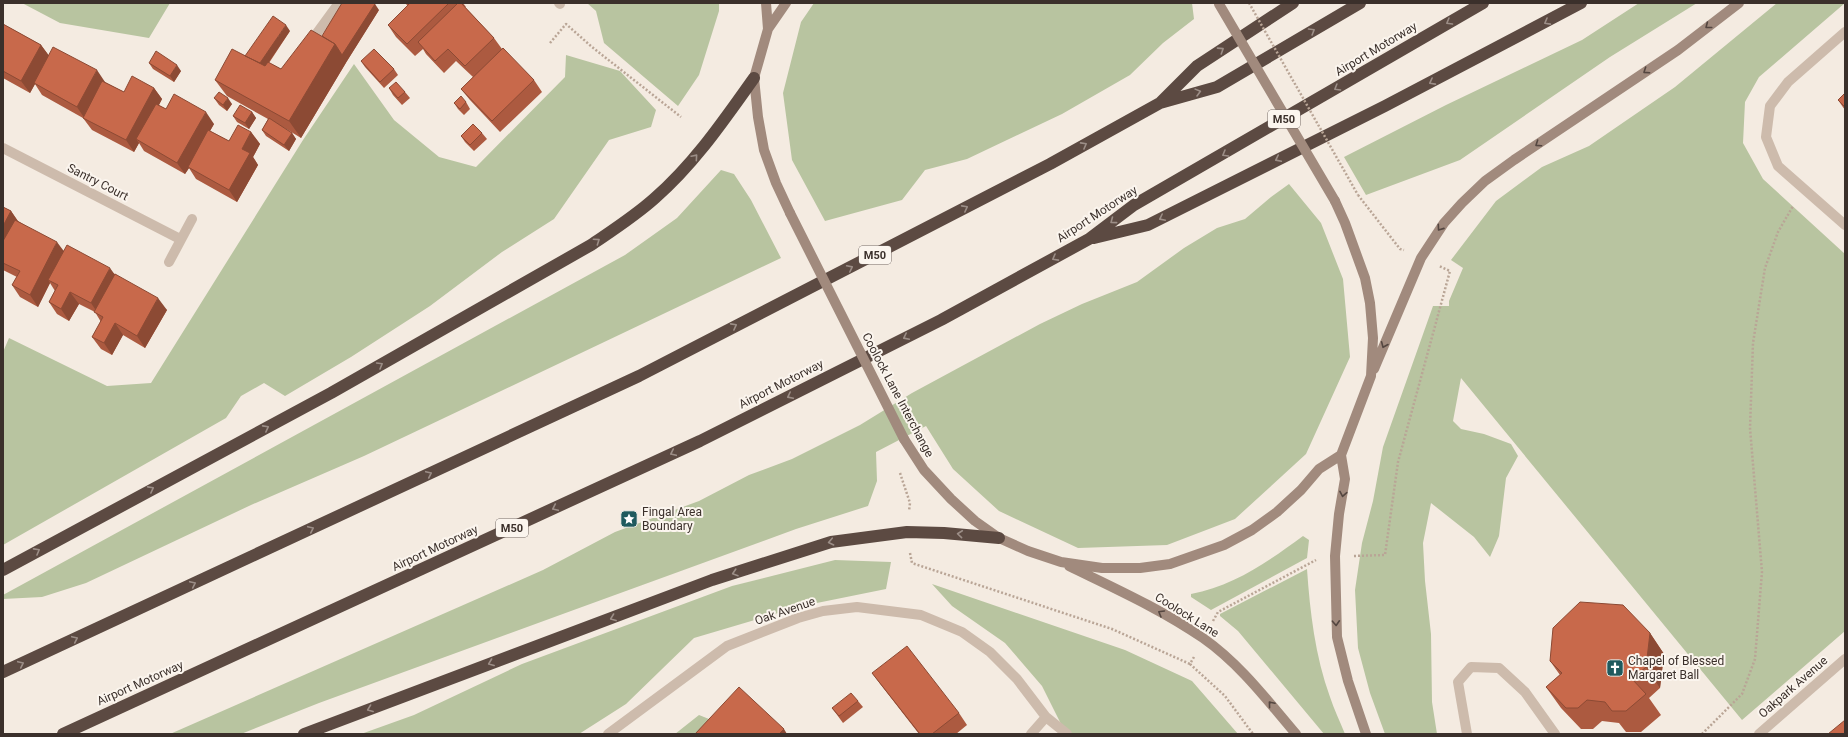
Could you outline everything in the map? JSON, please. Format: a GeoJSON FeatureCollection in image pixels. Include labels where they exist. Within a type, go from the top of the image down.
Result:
{"type":"FeatureCollection","features":[{"type":"Feature","properties":{"kind":"highway"},"geometry":{"type":"LineString","coordinates":[[1160,103],[1197,66],[1293,3]]}},
{"type":"Feature","properties":{"kind":"highway","name":"M50"},"geometry":{"type":"LineString","coordinates":[[3,672],[639,376],[756,314],[860,263],[1050,164],[1160,103],[1217,87],[1360,3]]}},
{"type":"Feature","properties":{"kind":"highway","name":"Airport Motorway"},"geometry":{"type":"LineString","coordinates":[[63,734],[700,441],[941,320],[1089,239],[1134,205],[1483,3]]}},
{"type":"Feature","properties":{"kind":"highway"},"geometry":{"type":"LineString","coordinates":[[1089,239],[1148,225],[1385,106],[1581,3]]}},
{"type":"Feature","properties":{"kind":"highway"},"geometry":{"type":"LineString","coordinates":[[3,570],[331,393],[591,245],[627,221],[656,197],[687,166],[710,140],[754,78]]}},
{"type":"Feature","properties":{"kind":"highway"},"geometry":{"type":"LineString","coordinates":[[304,734],[712,580],[831,542],[907,532],[944,533],[999,538]]}},
{"type":"Feature","properties":{"kind":"main road"},"geometry":{"type":"LineString","coordinates":[[766,3],[768,29]]}},
{"type":"Feature","properties":{"kind":"main road","name":"Coolock Lane Interchange"},"geometry":{"type":"LineString","coordinates":[[786,3],[768,29],[754,78],[758,117],[764,150],[790,213],[904,439],[924,470],[950,500],[975,521],[999,538],[1028,551],[1061,562],[1102,568],[1140,568],[1170,564],[1224,545],[1252,530],[1277,512],[1301,490],[1319,468],[1341,455]]}},
{"type":"Feature","properties":{"kind":"main road"},"geometry":{"type":"LineString","coordinates":[[1218,3],[1335,201],[1351,236],[1365,278],[1370,304],[1373,338],[1371,376]]}},
{"type":"Feature","properties":{"kind":"main road"},"geometry":{"type":"LineString","coordinates":[[1366,734],[1350,688],[1337,637],[1335,556],[1345,479],[1341,455],[1371,376],[1421,258],[1444,223],[1486,181],[1678,50],[1739,3]]}},
{"type":"Feature","properties":{"kind":"main road","name":"Coolock Lane"},"geometry":{"type":"LineString","coordinates":[[1061,562],[1152,608],[1204,639],[1256,687],[1296,734]]}},
{"type":"Feature","properties":{"kind":"street"},"geometry":{"type":"LineString","coordinates":[[304,51],[338,3]]}},
{"type":"Feature","properties":{"kind":"street"},"geometry":{"type":"LineString","coordinates":[[1845,32],[1788,82],[1770,106],[1766,137],[1778,166],[1845,225]]}},
{"type":"Feature","properties":{"kind":"street","name":"Santry Court"},"geometry":{"type":"LineString","coordinates":[[3,148],[180,240]]}},
{"type":"Feature","properties":{"kind":"street"},"geometry":{"type":"LineString","coordinates":[[169,262],[192,218]]}},
{"type":"Feature","properties":{"kind":"street","name":"Oak Avenue"},"geometry":{"type":"LineString","coordinates":[[608,734],[727,646],[798,618],[823,611],[857,607],[921,615],[962,632],[990,652],[1017,679],[1046,717]]}},
{"type":"Feature","properties":{"kind":"street","name":"Oakpark Avenue"},"geometry":{"type":"LineString","coordinates":[[1758,734],[1845,659]]}},
{"type":"Feature","properties":{"kind":"street"},"geometry":{"type":"LineString","coordinates":[[1467,734],[1458,682],[1471,667],[1499,668],[1525,692],[1556,734]]}},
{"type":"Feature","properties":{"kind":"street"},"geometry":{"type":"LineString","coordinates":[[1031,734],[1046,717],[1067,734]]}},
{"type":"Feature","properties":{"kind":"path"},"geometry":{"type":"LineString","coordinates":[[1190,664],[1198,652],[1218,612],[1311,561],[1335,556],[1385,555],[1398,462],[1450,271],[1400,249],[1358,195],[1249,3]]}},
{"type":"Feature","properties":{"kind":"path"},"geometry":{"type":"LineString","coordinates":[[550,43],[566,24],[592,47],[681,117]]}},
{"type":"Feature","properties":{"kind":"path"},"geometry":{"type":"LineString","coordinates":[[1702,734],[1742,694],[1755,659],[1762,572],[1750,428],[1753,343],[1765,268],[1778,232],[1803,189]]}},
{"type":"Feature","properties":{"kind":"path"},"geometry":{"type":"LineString","coordinates":[[900,471],[910,503],[907,532],[912,563],[1112,629],[1190,664],[1225,696],[1253,734]]}},
{"type":"Feature","properties":{"kind":"green space"},"geometry":{"type":"Polygon","coordinates":[[[22,3],[170,3],[149,38],[60,23],[22,3]]]}},
{"type":"Feature","properties":{"kind":"green space"},"geometry":{"type":"Polygon","coordinates":[[[587,3],[719,3],[719,11],[699,75],[678,106],[604,43],[596,11],[587,3]]]}},
{"type":"Feature","properties":{"kind":"green space"},"geometry":{"type":"Polygon","coordinates":[[[814,3],[1192,3],[1194,19],[1163,43],[1130,75],[1062,114],[967,159],[925,170],[902,200],[825,221],[792,160],[783,93],[801,22],[814,3]]]}},
{"type":"Feature","properties":{"kind":"green space"},"geometry":{"type":"Polygon","coordinates":[[[1639,3],[1697,3],[1610,57],[1460,160],[1366,195],[1344,157],[1446,105],[1582,40],[1639,3]]]}},
{"type":"Feature","properties":{"kind":"green space"},"geometry":{"type":"Polygon","coordinates":[[[1777,3],[1845,3],[1759,77],[1745,102],[1743,143],[1763,179],[1845,254],[1845,631],[1742,720],[1461,378],[1453,421],[1461,429],[1484,434],[1511,444],[1518,456],[1506,478],[1499,536],[1490,557],[1474,537],[1431,503],[1423,543],[1425,581],[1431,634],[1432,702],[1437,734],[1385,734],[1370,693],[1358,648],[1355,590],[1362,543],[1373,501],[1383,447],[1433,306],[1449,306],[1449,301],[1463,268],[1451,260],[1496,201],[1542,167],[1589,146],[1675,87],[1777,3]]]}},
{"type":"Feature","properties":{"kind":"green space"},"geometry":{"type":"Polygon","coordinates":[[[566,55],[620,71],[656,110],[651,127],[609,140],[554,219],[502,252],[430,306],[351,357],[285,396],[264,383],[241,396],[226,418],[3,545],[3,352],[9,338],[107,386],[151,383],[303,140],[354,64],[394,120],[439,157],[476,167],[565,77],[566,55]]]}},
{"type":"Feature","properties":{"kind":"green space"},"geometry":{"type":"Polygon","coordinates":[[[721,170],[734,174],[751,200],[781,258],[364,456],[251,505],[86,583],[42,597],[3,599],[3,595],[625,255],[677,218],[721,170]]]}},
{"type":"Feature","properties":{"kind":"green space"},"geometry":{"type":"Polygon","coordinates":[[[1289,184],[1321,223],[1343,279],[1350,357],[1306,454],[1235,519],[1167,545],[1078,548],[999,511],[953,469],[926,426],[876,452],[877,481],[868,506],[796,529],[319,703],[241,734],[170,734],[543,570],[615,532],[699,501],[749,475],[792,459],[860,425],[912,393],[1040,324],[1082,304],[1137,282],[1184,248],[1217,228],[1245,219],[1289,184]]]}},
{"type":"Feature","properties":{"kind":"green space"},"geometry":{"type":"Polygon","coordinates":[[[1303,536],[1309,540],[1307,558],[1211,610],[1191,597],[1191,594],[1222,585],[1236,579],[1264,563],[1303,536]]]}},
{"type":"Feature","properties":{"kind":"green space"},"geometry":{"type":"Polygon","coordinates":[[[835,560],[891,562],[886,589],[802,606],[694,638],[626,704],[579,734],[361,734],[414,715],[522,664],[732,586],[835,560]]]}},
{"type":"Feature","properties":{"kind":"green space"},"geometry":{"type":"Polygon","coordinates":[[[1307,569],[1312,618],[1320,666],[1345,734],[1324,734],[1238,631],[1220,616],[1220,614],[1307,569]]]}},
{"type":"Feature","properties":{"kind":"green space"},"geometry":{"type":"Polygon","coordinates":[[[932,584],[1125,650],[1192,681],[1238,734],[1067,734],[1042,686],[1005,643],[952,606],[932,584]]]}},
{"type":"Feature","properties":{"kind":"green space"},"geometry":{"type":"Polygon","coordinates":[[[699,715],[714,721],[700,734],[675,734],[699,715]]]}},
{"type":"Feature","properties":{"kind":"building"},"geometry":{"type":"Polygon","coordinates":[[[342,3],[375,4],[342,55],[335,44],[322,36],[342,3]]]}},
{"type":"Feature","properties":{"kind":"building"},"geometry":{"type":"Polygon","coordinates":[[[408,3],[449,3],[407,44],[388,25],[409,4],[408,3]]]}},
{"type":"Feature","properties":{"kind":"building"},"geometry":{"type":"Polygon","coordinates":[[[458,3],[461,3],[494,38],[465,66],[448,49],[435,61],[418,42],[458,3]]]}},
{"type":"Feature","properties":{"kind":"building"},"geometry":{"type":"Polygon","coordinates":[[[273,16],[286,25],[260,63],[245,56],[273,16]]]}},
{"type":"Feature","properties":{"kind":"building"},"geometry":{"type":"Polygon","coordinates":[[[3,24],[41,45],[21,81],[3,71],[3,24]]]}},
{"type":"Feature","properties":{"kind":"building"},"geometry":{"type":"Polygon","coordinates":[[[311,30],[335,44],[289,121],[215,80],[232,49],[265,66],[268,62],[281,69],[311,30]]]}},
{"type":"Feature","properties":{"kind":"building"},"geometry":{"type":"Polygon","coordinates":[[[53,47],[97,70],[77,107],[34,83],[53,47]]]}},
{"type":"Feature","properties":{"kind":"building"},"geometry":{"type":"Polygon","coordinates":[[[503,48],[534,80],[492,121],[461,89],[503,48]]]}},
{"type":"Feature","properties":{"kind":"building"},"geometry":{"type":"Polygon","coordinates":[[[374,49],[394,69],[380,82],[361,61],[374,49]]]}},
{"type":"Feature","properties":{"kind":"building"},"geometry":{"type":"Polygon","coordinates":[[[156,51],[177,65],[170,76],[149,63],[156,51]]]}},
{"type":"Feature","properties":{"kind":"building"},"geometry":{"type":"Polygon","coordinates":[[[132,76],[154,88],[126,140],[83,118],[102,81],[124,92],[132,76]]]}},
{"type":"Feature","properties":{"kind":"building"},"geometry":{"type":"Polygon","coordinates":[[[396,82],[405,92],[398,98],[389,88],[396,82]]]}},
{"type":"Feature","properties":{"kind":"building"},"geometry":{"type":"Polygon","coordinates":[[[219,92],[228,98],[223,105],[214,98],[219,92]]]}},
{"type":"Feature","properties":{"kind":"building"},"geometry":{"type":"Polygon","coordinates":[[[1845,93],[1845,107],[1838,100],[1845,93]]]}},
{"type":"Feature","properties":{"kind":"building"},"geometry":{"type":"Polygon","coordinates":[[[174,94],[206,112],[177,163],[136,139],[156,104],[166,109],[174,94]]]}},
{"type":"Feature","properties":{"kind":"building"},"geometry":{"type":"Polygon","coordinates":[[[461,96],[466,102],[460,109],[454,103],[461,96]]]}},
{"type":"Feature","properties":{"kind":"building"},"geometry":{"type":"Polygon","coordinates":[[[240,105],[252,112],[245,123],[233,116],[240,105]]]}},
{"type":"Feature","properties":{"kind":"building"},"geometry":{"type":"Polygon","coordinates":[[[269,118],[292,133],[284,145],[262,130],[269,118]]]}},
{"type":"Feature","properties":{"kind":"building"},"geometry":{"type":"Polygon","coordinates":[[[473,124],[482,133],[470,145],[461,136],[473,124]]]}},
{"type":"Feature","properties":{"kind":"building"},"geometry":{"type":"Polygon","coordinates":[[[238,125],[251,132],[242,149],[250,153],[229,190],[188,167],[208,130],[229,141],[238,125]]]}},
{"type":"Feature","properties":{"kind":"building"},"geometry":{"type":"Polygon","coordinates":[[[3,207],[11,211],[3,226],[3,207]]]}},
{"type":"Feature","properties":{"kind":"building"},"geometry":{"type":"Polygon","coordinates":[[[15,220],[57,242],[30,295],[12,285],[20,271],[3,263],[3,241],[15,220]]]}},
{"type":"Feature","properties":{"kind":"building"},"geometry":{"type":"Polygon","coordinates":[[[67,245],[110,268],[91,303],[70,292],[61,309],[49,302],[58,285],[48,280],[67,245]]]}},
{"type":"Feature","properties":{"kind":"building"},"geometry":{"type":"Polygon","coordinates":[[[115,274],[158,298],[137,336],[115,323],[104,343],[92,337],[103,317],[94,312],[115,274]]]}},
{"type":"Feature","properties":{"kind":"building","name":"Chapel of Blessed Margaret Ball"},"geometry":{"type":"Polygon","coordinates":[[[1580,602],[1623,605],[1650,633],[1646,667],[1632,679],[1646,694],[1626,711],[1612,711],[1605,702],[1587,700],[1578,708],[1566,708],[1546,687],[1562,673],[1550,661],[1553,628],[1580,602]]]}},
{"type":"Feature","properties":{"kind":"building"},"geometry":{"type":"Polygon","coordinates":[[[907,646],[959,713],[932,734],[920,734],[872,673],[907,646]]]}},
{"type":"Feature","properties":{"kind":"building"},"geometry":{"type":"Polygon","coordinates":[[[739,687],[784,729],[779,734],[695,734],[739,687]]]}},
{"type":"Feature","properties":{"kind":"building"},"geometry":{"type":"Polygon","coordinates":[[[851,693],[858,701],[839,716],[832,708],[851,693]]]}},
{"type":"Feature","properties":{"kind":"building"},"geometry":{"type":"Polygon","coordinates":[[[1845,720],[1845,734],[1828,734],[1845,720]]]}},
{"type":"Feature","properties":{"kind":"place","name":"Fingal Area Boundary"},"geometry":{"type":"Point","coordinates":[629,519]}},
{"type":"Feature","properties":{"kind":"place","name":"Chapel of Blessed Margaret Ball"},"geometry":{"type":"Point","coordinates":[1615,668]}}]}
